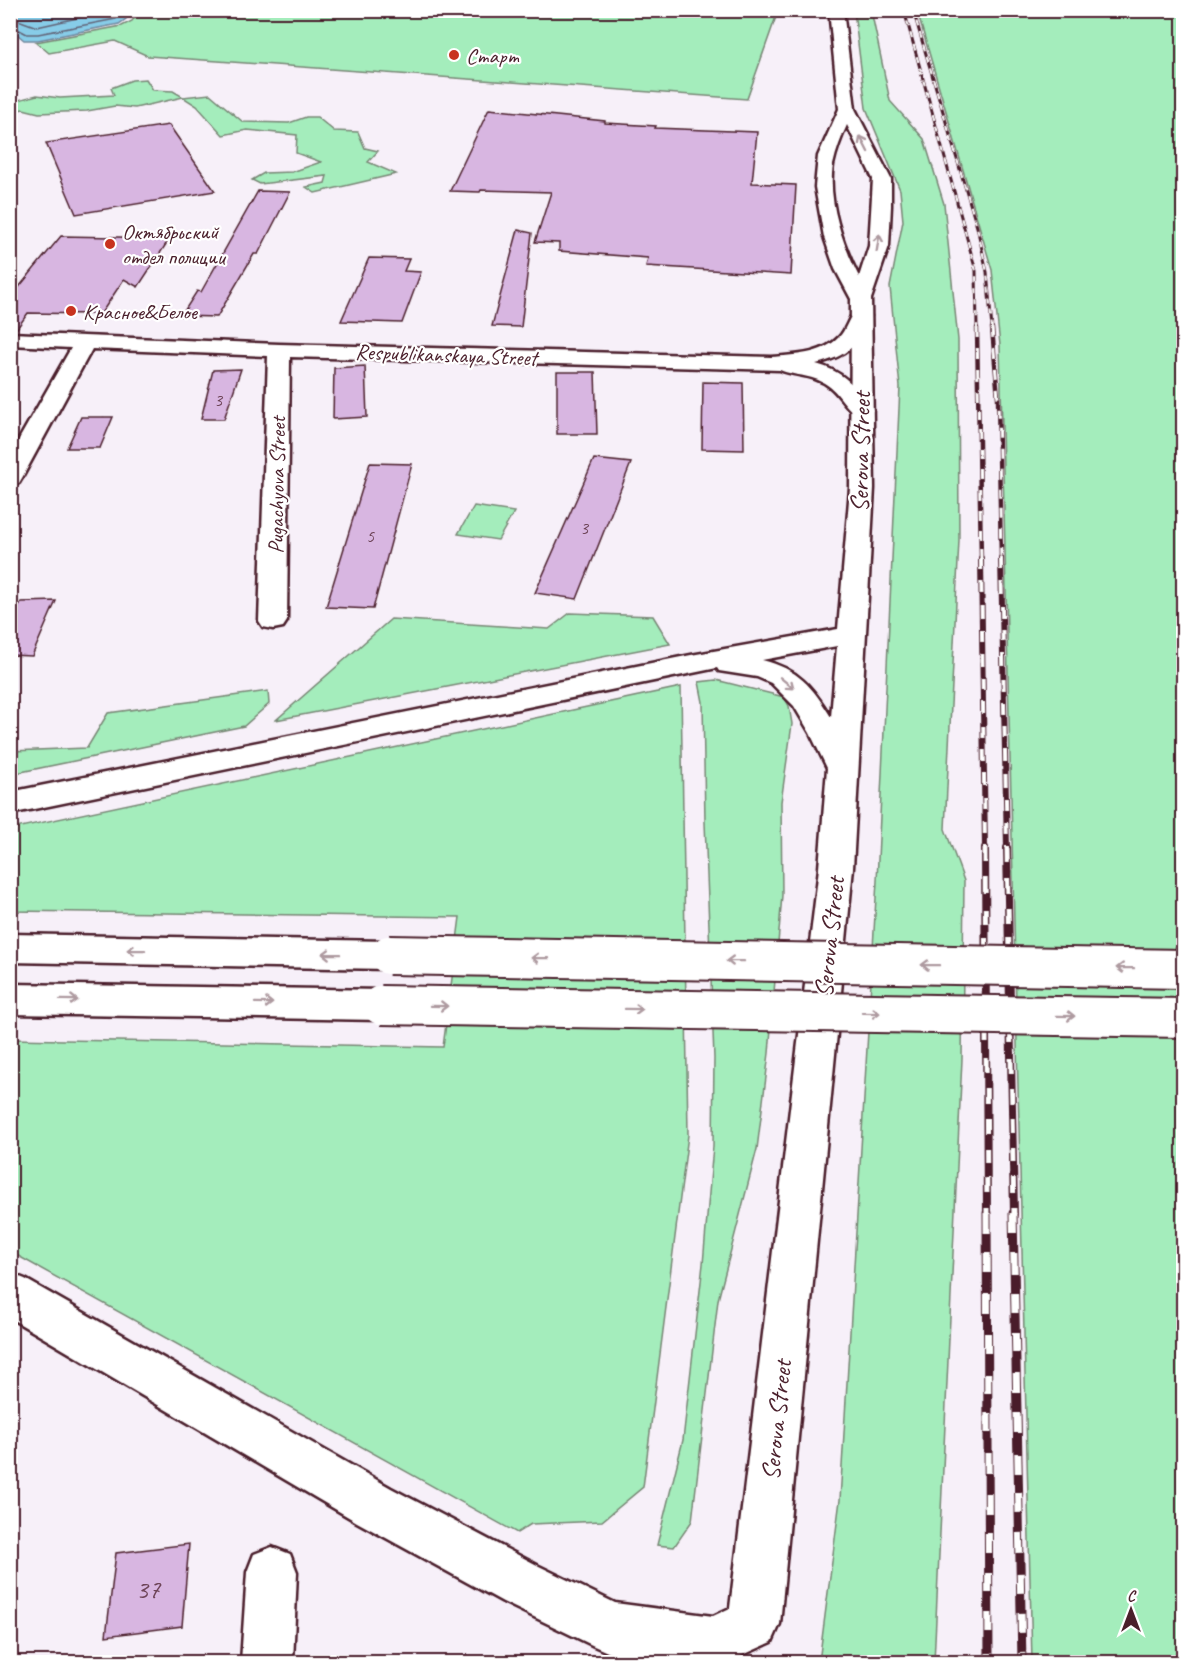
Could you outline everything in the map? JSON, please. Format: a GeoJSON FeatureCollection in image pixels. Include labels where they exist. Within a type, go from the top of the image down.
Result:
{"type":"FeatureCollection","features":[{"type":"Feature","properties":{"kind":"street","name":"Serova Street"},"geometry":{"type":"LineString","coordinates":[[10,1294],[374,1505],[521,1584],[612,1628],[714,1642],[754,1624],[836,868],[862,488],[861,307],[831,232],[824,169],[847,109],[836,10]]}},
{"type":"Feature","properties":{"kind":"street"},"geometry":{"type":"LineString","coordinates":[[847,109],[882,179],[879,246],[861,307]]}},
{"type":"Feature","properties":{"kind":"street"},"geometry":{"type":"LineString","coordinates":[[824,169],[850,165],[869,167],[882,179]]}},
{"type":"Feature","properties":{"kind":"street","name":"Respublikanskaya Street"},"geometry":{"type":"LineString","coordinates":[[10,339],[279,350],[771,364],[808,360],[829,353],[848,340],[861,307]]}},
{"type":"Feature","properties":{"kind":"street"},"geometry":{"type":"LineString","coordinates":[[10,478],[85,342]]}},
{"type":"Feature","properties":{"kind":"street","name":"Pugachyova Street"},"geometry":{"type":"LineString","coordinates":[[273,621],[279,350]]}},
{"type":"Feature","properties":{"kind":"street"},"geometry":{"type":"LineString","coordinates":[[771,364],[827,373],[841,382],[862,410]]}},
{"type":"Feature","properties":{"kind":"street"},"geometry":{"type":"LineString","coordinates":[[770,650],[807,635],[822,625],[855,585]]}},
{"type":"Feature","properties":{"kind":"street"},"geometry":{"type":"LineString","coordinates":[[10,802],[691,664],[851,635]]}},
{"type":"Feature","properties":{"kind":"street"},"geometry":{"type":"LineString","coordinates":[[691,664],[736,665],[769,671],[787,680],[805,700],[843,768]]}},
{"type":"Feature","properties":{"kind":"street"},"geometry":{"type":"LineString","coordinates":[[10,948],[1184,969]]}},
{"type":"Feature","properties":{"kind":"street"},"geometry":{"type":"LineString","coordinates":[[10,999],[1184,1018]]}},
{"type":"Feature","properties":{"kind":"street"},"geometry":{"type":"LineString","coordinates":[[267,1662],[272,1572]]}},
{"type":"Feature","properties":{"kind":"green space","name":"Старт"},"geometry":{"type":"Polygon","coordinates":[[[136,10],[778,11],[747,99],[148,56],[115,41],[49,53],[36,42],[122,26],[132,21],[136,16],[136,10]]]}},
{"type":"Feature","properties":{"kind":"green space"},"geometry":{"type":"Polygon","coordinates":[[[871,10],[890,101],[924,139],[944,204],[958,340],[959,540],[945,829],[964,881],[962,1059],[934,1662],[819,1662],[840,1500],[877,881],[900,387],[890,287],[903,221],[900,190],[866,108],[854,11],[871,10]]]}},
{"type":"Feature","properties":{"kind":"green space"},"geometry":{"type":"Polygon","coordinates":[[[917,11],[1183,11],[1183,1662],[1032,1662],[1000,345],[992,270],[917,11]]]}},
{"type":"Feature","properties":{"kind":"green space"},"geometry":{"type":"Polygon","coordinates":[[[146,79],[153,90],[173,91],[183,97],[135,108],[115,106],[87,111],[39,113],[23,109],[11,112],[11,102],[37,95],[60,98],[114,95],[111,88],[132,80],[146,79]]]}},
{"type":"Feature","properties":{"kind":"green space"},"geometry":{"type":"Polygon","coordinates":[[[210,94],[243,122],[289,123],[306,117],[317,117],[334,131],[358,132],[365,148],[378,151],[368,162],[396,174],[315,193],[306,187],[325,183],[327,176],[260,184],[252,180],[264,173],[292,172],[321,162],[296,153],[297,135],[247,130],[223,135],[197,106],[183,97],[210,94]]]}},
{"type":"Feature","properties":{"kind":"green space"},"geometry":{"type":"Polygon","coordinates":[[[474,506],[514,512],[498,540],[458,534],[474,506]]]}},
{"type":"Feature","properties":{"kind":"green space"},"geometry":{"type":"Polygon","coordinates":[[[570,613],[653,616],[670,644],[276,720],[391,619],[549,629],[570,613]]]}},
{"type":"Feature","properties":{"kind":"green space"},"geometry":{"type":"Polygon","coordinates":[[[716,680],[784,697],[789,706],[792,724],[781,802],[782,895],[769,1053],[757,1149],[718,1300],[692,1521],[674,1547],[657,1545],[683,1440],[703,1264],[713,1146],[714,1058],[703,702],[699,682],[716,680]]]}},
{"type":"Feature","properties":{"kind":"green space"},"geometry":{"type":"Polygon","coordinates":[[[681,687],[688,1135],[643,1487],[602,1521],[531,1524],[517,1533],[11,1252],[11,1039],[443,1047],[460,917],[11,911],[11,829],[681,687]]]}},
{"type":"Feature","properties":{"kind":"green space"},"geometry":{"type":"Polygon","coordinates":[[[268,691],[269,704],[244,726],[11,774],[11,751],[87,748],[108,713],[268,691]]]}},
{"type":"Feature","properties":{"kind":"water"},"geometry":{"type":"Polygon","coordinates":[[[10,11],[127,11],[126,19],[119,24],[38,40],[24,40],[11,29],[10,11]]]}},
{"type":"Feature","properties":{"kind":"building"},"geometry":{"type":"Polygon","coordinates":[[[489,109],[605,121],[605,123],[656,126],[655,128],[757,132],[752,183],[796,185],[791,275],[646,266],[648,258],[559,251],[559,243],[535,242],[551,192],[450,191],[489,109]]]}},
{"type":"Feature","properties":{"kind":"building"},"geometry":{"type":"Polygon","coordinates":[[[169,125],[215,191],[76,214],[46,143],[169,125]]]}},
{"type":"Feature","properties":{"kind":"building"},"geometry":{"type":"Polygon","coordinates":[[[258,191],[290,192],[258,254],[254,254],[217,317],[181,316],[197,291],[201,292],[258,191]]]}},
{"type":"Feature","properties":{"kind":"building"},"geometry":{"type":"Polygon","coordinates":[[[518,230],[532,233],[521,327],[492,326],[518,230]]]}},
{"type":"Feature","properties":{"kind":"building"},"geometry":{"type":"Polygon","coordinates":[[[61,236],[170,238],[138,287],[124,279],[102,312],[95,314],[28,313],[15,331],[10,331],[10,298],[61,236]]]}},
{"type":"Feature","properties":{"kind":"building"},"geometry":{"type":"Polygon","coordinates":[[[369,258],[409,259],[404,271],[421,272],[402,323],[341,321],[369,258]]]}},
{"type":"Feature","properties":{"kind":"building"},"geometry":{"type":"Polygon","coordinates":[[[365,366],[367,417],[333,419],[334,368],[365,366]]]}},
{"type":"Feature","properties":{"kind":"building"},"geometry":{"type":"Polygon","coordinates":[[[241,369],[224,419],[201,419],[213,370],[241,369]]]}},
{"type":"Feature","properties":{"kind":"building"},"geometry":{"type":"Polygon","coordinates":[[[557,372],[595,372],[597,434],[557,434],[557,372]]]}},
{"type":"Feature","properties":{"kind":"building"},"geometry":{"type":"Polygon","coordinates":[[[703,382],[743,383],[744,450],[702,449],[703,382]]]}},
{"type":"Feature","properties":{"kind":"building"},"geometry":{"type":"Polygon","coordinates":[[[81,417],[113,417],[100,448],[67,448],[81,417]]]}},
{"type":"Feature","properties":{"kind":"building"},"geometry":{"type":"Polygon","coordinates":[[[594,459],[631,463],[577,599],[535,593],[594,459]]]}},
{"type":"Feature","properties":{"kind":"building"},"geometry":{"type":"Polygon","coordinates":[[[370,463],[412,464],[373,609],[326,607],[370,463]]]}},
{"type":"Feature","properties":{"kind":"building"},"geometry":{"type":"Polygon","coordinates":[[[56,601],[32,656],[10,655],[10,624],[21,602],[56,601]]]}},
{"type":"Feature","properties":{"kind":"building"},"geometry":{"type":"Polygon","coordinates":[[[189,1544],[182,1626],[106,1636],[116,1553],[189,1544]]]}},
{"type":"Feature","properties":{"kind":"railway"},"geometry":{"type":"LineString","coordinates":[[904,10],[976,271],[977,329]]}},
{"type":"Feature","properties":{"kind":"railway"},"geometry":{"type":"LineString","coordinates":[[913,10],[977,227],[987,272],[992,329]]}},
{"type":"Feature","properties":{"kind":"railway"},"geometry":{"type":"LineString","coordinates":[[977,328],[981,560]]}},
{"type":"Feature","properties":{"kind":"railway"},"geometry":{"type":"LineString","coordinates":[[992,328],[998,398],[1001,560]]}},
{"type":"Feature","properties":{"kind":"railway"},"geometry":{"type":"LineString","coordinates":[[981,558],[985,849]]}},
{"type":"Feature","properties":{"kind":"railway"},"geometry":{"type":"LineString","coordinates":[[1001,558],[1007,849]]}},
{"type":"Feature","properties":{"kind":"railway"},"geometry":{"type":"LineString","coordinates":[[985,848],[987,1214]]}},
{"type":"Feature","properties":{"kind":"railway"},"geometry":{"type":"LineString","coordinates":[[1007,848],[1014,1214]]}},
{"type":"Feature","properties":{"kind":"railway"},"geometry":{"type":"LineString","coordinates":[[987,1213],[989,1662]]}},
{"type":"Feature","properties":{"kind":"railway"},"geometry":{"type":"LineString","coordinates":[[1013,1213],[1022,1662]]}},
{"type":"Feature","properties":{"kind":"place","name":"Старт"},"geometry":{"type":"Point","coordinates":[454,55]}},
{"type":"Feature","properties":{"kind":"place","name":"Октябрьский отдел полиции"},"geometry":{"type":"Point","coordinates":[110,244]}},
{"type":"Feature","properties":{"kind":"place","name":"Красное&Белое"},"geometry":{"type":"Point","coordinates":[71,311]}}]}
